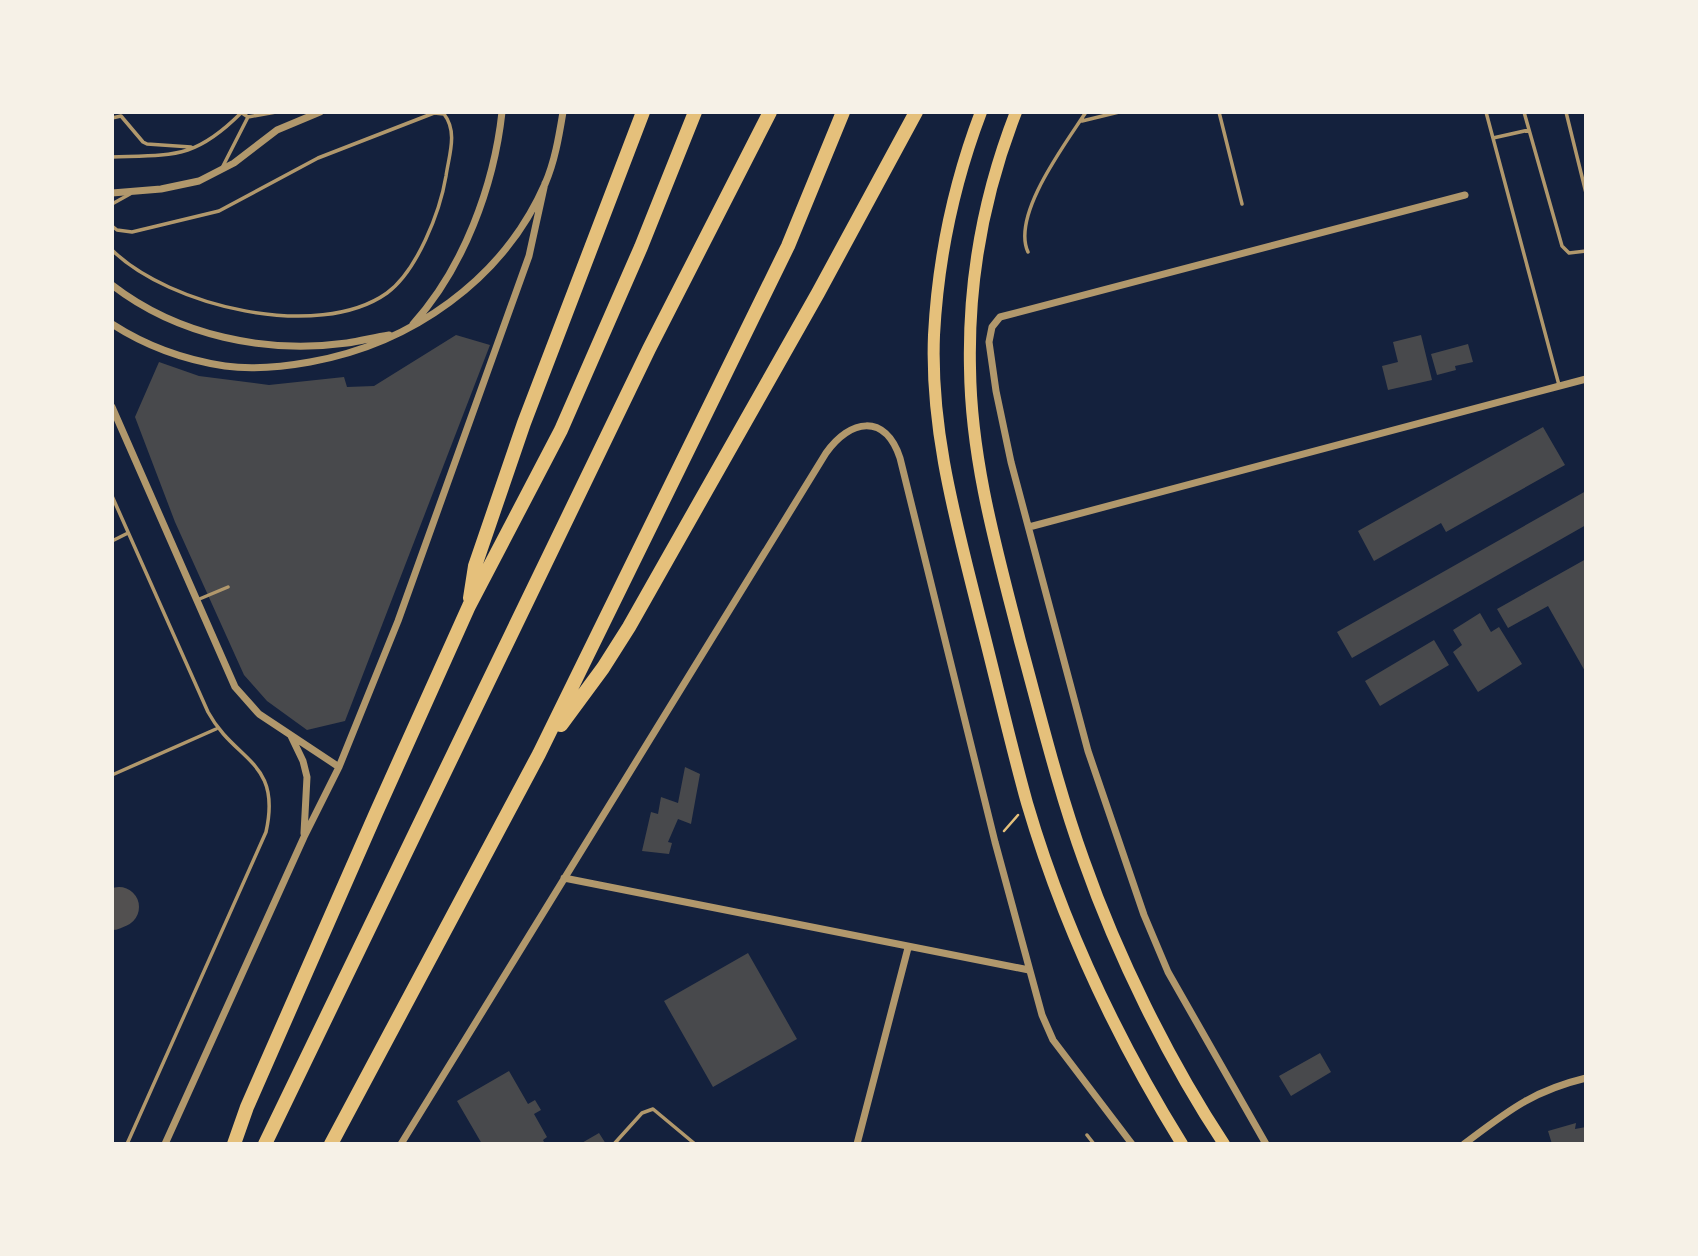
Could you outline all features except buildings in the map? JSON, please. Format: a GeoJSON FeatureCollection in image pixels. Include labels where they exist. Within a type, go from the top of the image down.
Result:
{"type":"FeatureCollection","features":[{"type":"Feature","properties":{"kind":"highway"},"geometry":{"type":"LineString","coordinates":[[470,606],[475,566],[524,423],[643,112]]}},
{"type":"Feature","properties":{"kind":"highway"},"geometry":{"type":"LineString","coordinates":[[234,1144],[247,1108],[353,865],[470,606],[561,430],[641,247],[695,112]]}},
{"type":"Feature","properties":{"kind":"highway"},"geometry":{"type":"LineString","coordinates":[[265,1144],[643,361],[770,112]]}},
{"type":"Feature","properties":{"kind":"highway"},"geometry":{"type":"LineString","coordinates":[[331,1144],[539,754],[788,246],[843,112]]}},
{"type":"Feature","properties":{"kind":"highway"},"geometry":{"type":"LineString","coordinates":[[539,754],[603,668],[629,627],[812,304],[916,112]]}},
{"type":"Feature","properties":{"kind":"main road"},"geometry":{"type":"LineString","coordinates":[[981,112],[960,175],[944,246],[934,335],[939,439],[950,500],[1027,803],[1050,871],[1119,1032],[1182,1144]]}},
{"type":"Feature","properties":{"kind":"main road"},"geometry":{"type":"LineString","coordinates":[[1016,112],[1002,148],[987,203],[977,247],[973,284],[970,323],[971,394],[981,480],[1006,587],[1057,777],[1084,861],[1134,980],[1180,1071],[1224,1144]]}},
{"type":"Feature","properties":{"kind":"street"},"geometry":{"type":"LineString","coordinates":[[112,192],[184,185],[220,171],[278,130],[320,112]]}},
{"type":"Feature","properties":{"kind":"street"},"geometry":{"type":"LineString","coordinates":[[410,328],[443,287],[458,259],[489,176],[502,112]]}},
{"type":"Feature","properties":{"kind":"street"},"geometry":{"type":"LineString","coordinates":[[165,1144],[304,837],[339,766],[398,621],[529,256],[545,183],[558,144],[563,112]]}},
{"type":"Feature","properties":{"kind":"street"},"geometry":{"type":"LineString","coordinates":[[112,324],[163,350],[226,366],[253,368],[290,365],[352,353],[410,328],[443,307],[479,277],[521,227],[545,183]]}},
{"type":"Feature","properties":{"kind":"street"},"geometry":{"type":"LineString","coordinates":[[1266,1144],[1155,946],[1088,751],[1011,462],[996,391],[989,334],[994,322],[1000,317],[1465,195]]}},
{"type":"Feature","properties":{"kind":"street"},"geometry":{"type":"LineString","coordinates":[[112,285],[163,315],[194,328],[246,343],[318,346],[401,333]]}},
{"type":"Feature","properties":{"kind":"street"},"geometry":{"type":"LineString","coordinates":[[1029,527],[1586,379]]}},
{"type":"Feature","properties":{"kind":"street"},"geometry":{"type":"LineString","coordinates":[[112,407],[241,696],[259,715],[339,766]]}},
{"type":"Feature","properties":{"kind":"street"},"geometry":{"type":"LineString","coordinates":[[401,1144],[826,453],[841,434],[859,426],[878,428],[893,440],[900,458],[995,842],[1042,1015],[1053,1040],[1132,1144]]}},
{"type":"Feature","properties":{"kind":"street"},"geometry":{"type":"LineString","coordinates":[[291,736],[307,777],[304,837]]}},
{"type":"Feature","properties":{"kind":"street"},"geometry":{"type":"LineString","coordinates":[[564,878],[1029,970]]}},
{"type":"Feature","properties":{"kind":"street"},"geometry":{"type":"LineString","coordinates":[[857,1144],[908,948]]}},
{"type":"Feature","properties":{"kind":"street"},"geometry":{"type":"LineString","coordinates":[[1464,1144],[1531,1096],[1586,1078]]}},
{"type":"Feature","properties":{"kind":"lane"},"geometry":{"type":"LineString","coordinates":[[112,157],[168,155],[197,148],[221,133],[241,112],[248,117],[276,112]]}},
{"type":"Feature","properties":{"kind":"lane"},"geometry":{"type":"LineString","coordinates":[[1028,252],[1025,241],[1028,218],[1036,193],[1086,112]]}},
{"type":"Feature","properties":{"kind":"lane"},"geometry":{"type":"LineString","coordinates":[[1080,121],[1119,112]]}},
{"type":"Feature","properties":{"kind":"lane"},"geometry":{"type":"LineString","coordinates":[[1219,112],[1242,204]]}},
{"type":"Feature","properties":{"kind":"lane"},"geometry":{"type":"LineString","coordinates":[[1486,112],[1560,387]]}},
{"type":"Feature","properties":{"kind":"lane"},"geometry":{"type":"LineString","coordinates":[[1524,112],[1562,246],[1569,253],[1586,251]]}},
{"type":"Feature","properties":{"kind":"lane"},"geometry":{"type":"LineString","coordinates":[[1566,112],[1586,193]]}},
{"type":"Feature","properties":{"kind":"lane"},"geometry":{"type":"LineString","coordinates":[[112,226],[117,230],[132,232],[219,211],[318,158],[434,113],[443,114],[452,130],[444,184],[420,249],[393,288],[359,307],[302,315],[243,312],[205,302],[169,288],[133,267],[112,250]]}},
{"type":"Feature","properties":{"kind":"lane"},"geometry":{"type":"LineString","coordinates":[[112,118],[121,116],[147,144],[197,148]]}},
{"type":"Feature","properties":{"kind":"lane"},"geometry":{"type":"LineString","coordinates":[[220,171],[248,117]]}},
{"type":"Feature","properties":{"kind":"lane"},"geometry":{"type":"LineString","coordinates":[[1493,138],[1529,130]]}},
{"type":"Feature","properties":{"kind":"lane"},"geometry":{"type":"LineString","coordinates":[[112,204],[135,191]]}},
{"type":"Feature","properties":{"kind":"lane"},"geometry":{"type":"LineString","coordinates":[[112,496],[217,729],[249,757],[263,777],[269,799],[266,832],[127,1144]]}},
{"type":"Feature","properties":{"kind":"lane"},"geometry":{"type":"LineString","coordinates":[[112,541],[128,533]]}},
{"type":"Feature","properties":{"kind":"lane"},"geometry":{"type":"LineString","coordinates":[[197,600],[228,587]]}},
{"type":"Feature","properties":{"kind":"lane"},"geometry":{"type":"LineString","coordinates":[[112,775],[217,729]]}},
{"type":"Feature","properties":{"kind":"lane"},"geometry":{"type":"LineString","coordinates":[[614,1144],[642,1113],[653,1109],[694,1144]]}},
{"type":"Feature","properties":{"kind":"lane"},"geometry":{"type":"LineString","coordinates":[[1087,1135],[1094,1144]]}},
{"type":"Feature","properties":{"kind":"path"},"geometry":{"type":"LineString","coordinates":[[995,842],[1027,803]]}},
{"type":"Feature","properties":{"kind":"taxiway"},"geometry":{"type":"LineString","coordinates":[[112,910],[119,907]]}}]}
